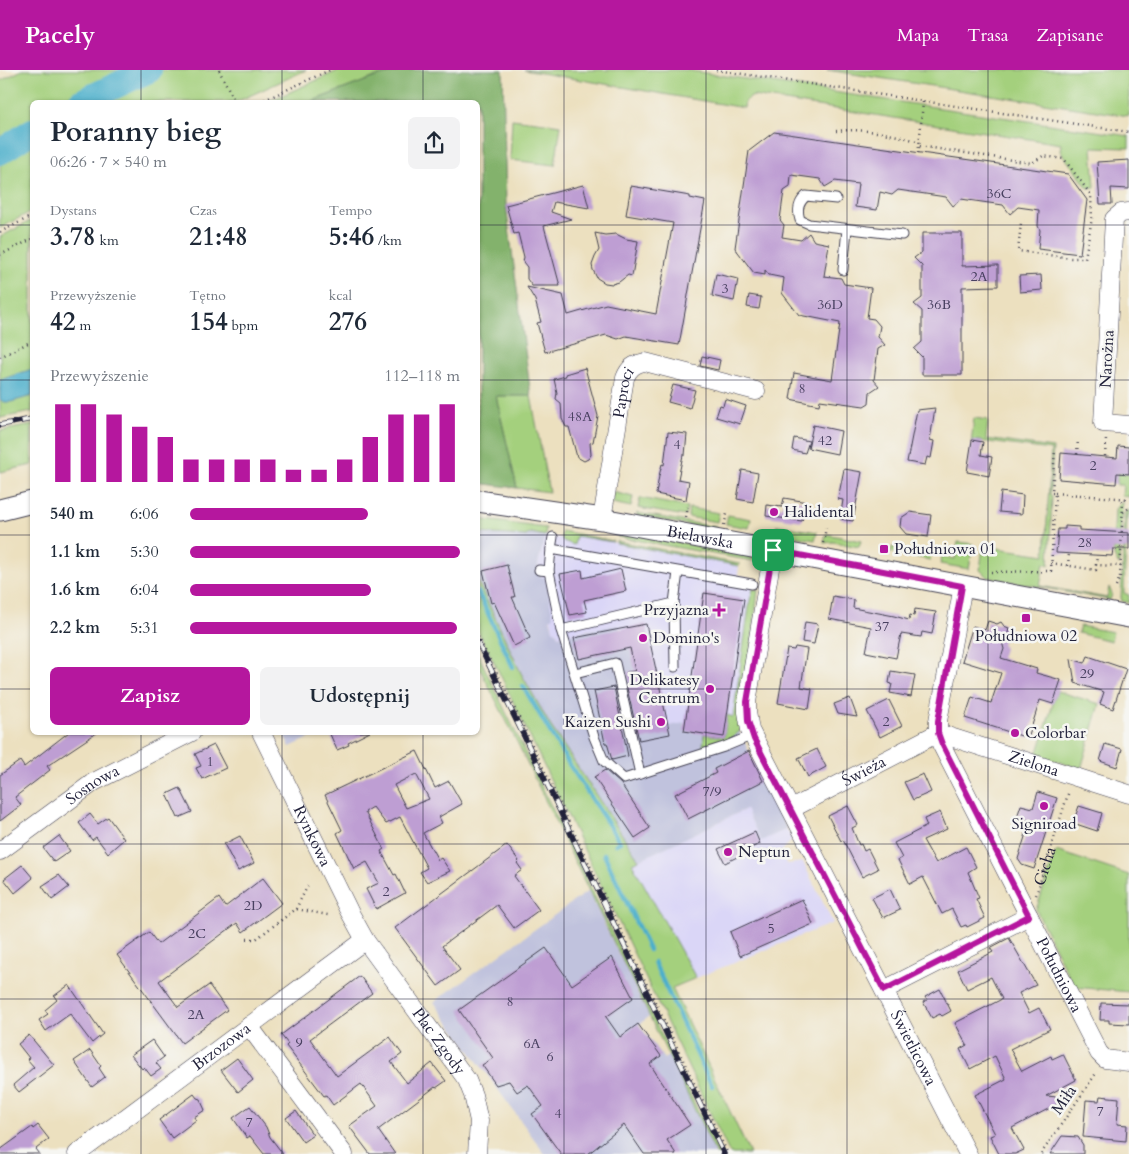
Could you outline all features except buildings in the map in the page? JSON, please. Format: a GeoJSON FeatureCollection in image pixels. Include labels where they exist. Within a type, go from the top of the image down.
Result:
{"type":"FeatureCollection","features":[{"type":"Feature","properties":{"kind":"street","name":"Narożna"},"geometry":{"type":"LineString","coordinates":[[1125,212],[1114,219],[1103,423],[1129,425]]}},
{"type":"Feature","properties":{"kind":"street","name":"Paproci"},"geometry":{"type":"LineString","coordinates":[[602,519],[625,378],[632,366],[645,362],[756,391]]}},
{"type":"Feature","properties":{"kind":"street","name":"Bielawska"},"geometry":{"type":"LineString","coordinates":[[480,501],[602,519],[1129,617]]}},
{"type":"Feature","properties":{"kind":"street"},"geometry":{"type":"LineString","coordinates":[[0,510],[30,502]]}},
{"type":"Feature","properties":{"kind":"street","name":"Świetlicowa"},"geometry":{"type":"LineString","coordinates":[[773,550],[747,702],[748,721],[752,735],[968,1154]]}},
{"type":"Feature","properties":{"kind":"street","name":"Południowa"},"geometry":{"type":"LineString","coordinates":[[962,586],[938,721],[938,733],[1099,1053],[1106,1060]]}},
{"type":"Feature","properties":{"kind":"street","name":"Zielona"},"geometry":{"type":"LineString","coordinates":[[938,733],[1129,794]]}},
{"type":"Feature","properties":{"kind":"street","name":"Świeża"},"geometry":{"type":"LineString","coordinates":[[791,809],[938,733]]}},
{"type":"Feature","properties":{"kind":"street","name":"Sosnowa"},"geometry":{"type":"LineString","coordinates":[[0,851],[94,782],[186,735]]}},
{"type":"Feature","properties":{"kind":"street","name":"Rynkowa"},"geometry":{"type":"LineString","coordinates":[[262,735],[365,940]]}},
{"type":"Feature","properties":{"kind":"street"},"geometry":{"type":"LineString","coordinates":[[884,990],[1029,916]]}},
{"type":"Feature","properties":{"kind":"street","name":"Brzozowa"},"geometry":{"type":"LineString","coordinates":[[77,1154],[365,940]]}},
{"type":"Feature","properties":{"kind":"street","name":"Plac Zgody"},"geometry":{"type":"LineString","coordinates":[[365,940],[466,1080],[473,1095],[479,1121],[477,1154]]}},
{"type":"Feature","properties":{"kind":"street"},"geometry":{"type":"LineString","coordinates":[[249,1026],[344,1154]]}},
{"type":"Feature","properties":{"kind":"street"},"geometry":{"type":"LineString","coordinates":[[1106,1060],[1129,1062]]}},
{"type":"Feature","properties":{"kind":"lane"},"geometry":{"type":"LineString","coordinates":[[836,199],[806,196],[799,204],[800,220],[809,224],[902,235]]}},
{"type":"Feature","properties":{"kind":"lane"},"geometry":{"type":"LineString","coordinates":[[843,270],[847,229]]}},
{"type":"Feature","properties":{"kind":"lane"},"geometry":{"type":"LineString","coordinates":[[553,537],[549,571],[557,625],[575,672],[594,736],[604,761],[624,779],[724,747],[752,735]]}},
{"type":"Feature","properties":{"kind":"lane"},"geometry":{"type":"LineString","coordinates":[[551,549],[752,584]]}},
{"type":"Feature","properties":{"kind":"lane"},"geometry":{"type":"LineString","coordinates":[[538,570],[549,571]]}},
{"type":"Feature","properties":{"kind":"lane"},"geometry":{"type":"LineString","coordinates":[[675,667],[674,603],[678,572]]}},
{"type":"Feature","properties":{"kind":"lane"},"geometry":{"type":"LineString","coordinates":[[557,625],[674,603]]}},
{"type":"Feature","properties":{"kind":"lane"},"geometry":{"type":"LineString","coordinates":[[575,672],[615,663],[640,774]]}},
{"type":"Feature","properties":{"kind":"path"},"geometry":{"type":"LineString","coordinates":[[219,70],[234,100]]}},
{"type":"Feature","properties":{"kind":"path"},"geometry":{"type":"LineString","coordinates":[[264,100],[330,70]]}},
{"type":"Feature","properties":{"kind":"path"},"geometry":{"type":"LineString","coordinates":[[716,70],[1129,132]]}},
{"type":"Feature","properties":{"kind":"path"},"geometry":{"type":"LineString","coordinates":[[918,153],[923,101]]}},
{"type":"Feature","properties":{"kind":"path"},"geometry":{"type":"LineString","coordinates":[[836,131],[850,129],[903,137],[920,142]]}},
{"type":"Feature","properties":{"kind":"path"},"geometry":{"type":"LineString","coordinates":[[919,146],[1032,163],[1043,156],[1064,159],[1092,194],[1092,218],[1085,258],[1018,251],[1021,223]]}},
{"type":"Feature","properties":{"kind":"path"},"geometry":{"type":"LineString","coordinates":[[0,232],[30,217]]}},
{"type":"Feature","properties":{"kind":"path"},"geometry":{"type":"LineString","coordinates":[[0,255],[30,240]]}},
{"type":"Feature","properties":{"kind":"path"},"geometry":{"type":"LineString","coordinates":[[0,357],[30,342]]}},
{"type":"Feature","properties":{"kind":"path"},"geometry":{"type":"LineString","coordinates":[[1105,456],[1106,439]]}},
{"type":"Feature","properties":{"kind":"path"},"geometry":{"type":"LineString","coordinates":[[1076,454],[1078,440]]}},
{"type":"Feature","properties":{"kind":"path"},"geometry":{"type":"LineString","coordinates":[[987,572],[1051,571],[1054,493],[1052,493],[1055,450]]}},
{"type":"Feature","properties":{"kind":"path"},"geometry":{"type":"LineString","coordinates":[[1054,493],[1129,499]]}},
{"type":"Feature","properties":{"kind":"path"},"geometry":{"type":"LineString","coordinates":[[1116,586],[1120,577],[1123,499]]}},
{"type":"Feature","properties":{"kind":"path"},"geometry":{"type":"LineString","coordinates":[[686,519],[688,507]]}},
{"type":"Feature","properties":{"kind":"path"},"geometry":{"type":"LineString","coordinates":[[1123,512],[1129,508]]}},
{"type":"Feature","properties":{"kind":"path"},"geometry":{"type":"LineString","coordinates":[[724,526],[727,514]]}},
{"type":"Feature","properties":{"kind":"path"},"geometry":{"type":"LineString","coordinates":[[822,544],[826,528]]}},
{"type":"Feature","properties":{"kind":"path"},"geometry":{"type":"LineString","coordinates":[[1068,566],[1069,553]]}},
{"type":"Feature","properties":{"kind":"path"},"geometry":{"type":"LineString","coordinates":[[1051,563],[1096,570],[1097,555]]}},
{"type":"Feature","properties":{"kind":"path"},"geometry":{"type":"LineString","coordinates":[[1096,565],[1120,566]]}},
{"type":"Feature","properties":{"kind":"path"},"geometry":{"type":"LineString","coordinates":[[480,641],[512,703],[728,1154]]}},
{"type":"Feature","properties":{"kind":"path","name":"Cicha"},"geometry":{"type":"LineString","coordinates":[[1029,916],[1073,777]]}},
{"type":"Feature","properties":{"kind":"path"},"geometry":{"type":"LineString","coordinates":[[247,939],[256,939],[296,909],[307,887],[312,884]]}},
{"type":"Feature","properties":{"kind":"path"},"geometry":{"type":"LineString","coordinates":[[296,909],[328,915]]}},
{"type":"Feature","properties":{"kind":"path","name":"Miła"},"geometry":{"type":"LineString","coordinates":[[1041,1154],[1106,1060]]}},
{"type":"Feature","properties":{"kind":"shaded area"},"geometry":{"type":"Polygon","coordinates":[[[480,533],[526,536],[531,533],[545,536],[538,564],[540,576],[545,578],[553,616],[550,619],[553,630],[558,636],[618,625],[630,648],[635,671],[628,672],[668,726],[685,723],[684,731],[724,737],[740,733],[787,829],[761,841],[746,809],[639,860],[550,725],[521,673],[480,585],[480,533]]]}},
{"type":"Feature","properties":{"kind":"shaded area"},"geometry":{"type":"Polygon","coordinates":[[[568,534],[739,566],[738,575],[755,579],[750,600],[733,718],[740,733],[724,737],[684,731],[685,723],[670,734],[642,740],[627,672],[635,671],[630,648],[621,628],[589,630],[558,636],[553,630],[538,564],[545,536],[561,538],[568,534]]]}},
{"type":"Feature","properties":{"kind":"shaded area"},"geometry":{"type":"Polygon","coordinates":[[[284,735],[317,735],[290,747],[284,735]]]}},
{"type":"Feature","properties":{"kind":"shaded area"},"geometry":{"type":"Polygon","coordinates":[[[746,809],[761,840],[787,829],[792,840],[781,852],[787,864],[803,862],[833,923],[696,978],[632,863],[746,809]]]}},
{"type":"Feature","properties":{"kind":"shaded area"},"geometry":{"type":"Polygon","coordinates":[[[588,891],[649,1017],[639,1024],[664,1059],[669,1055],[715,1154],[545,1154],[434,1002],[588,891]]]}},
{"type":"Feature","properties":{"kind":"green space"},"geometry":{"type":"Polygon","coordinates":[[[22,70],[306,70],[240,100],[30,100],[30,212],[0,228],[0,81],[22,70]]]}},
{"type":"Feature","properties":{"kind":"green space"},"geometry":{"type":"Polygon","coordinates":[[[340,70],[406,70],[378,76],[315,100],[272,100],[340,70]]]}},
{"type":"Feature","properties":{"kind":"green space"},"geometry":{"type":"Polygon","coordinates":[[[406,70],[503,70],[506,205],[531,396],[496,396],[517,488],[480,483],[480,100],[315,100],[378,76],[406,70]]]}},
{"type":"Feature","properties":{"kind":"green space"},"geometry":{"type":"Polygon","coordinates":[[[524,70],[685,70],[1129,136],[1129,148],[1092,147],[1095,187],[1088,188],[1060,151],[1061,144],[753,96],[745,101],[744,108],[524,70]]]}},
{"type":"Feature","properties":{"kind":"green space"},"geometry":{"type":"Polygon","coordinates":[[[827,70],[1129,70],[1129,116],[827,70]]]}},
{"type":"Feature","properties":{"kind":"green space"},"geometry":{"type":"Polygon","coordinates":[[[512,119],[561,125],[555,165],[510,160],[512,119]]]}},
{"type":"Feature","properties":{"kind":"green space"},"geometry":{"type":"Polygon","coordinates":[[[30,221],[30,412],[0,418],[0,237],[30,221]]]}},
{"type":"Feature","properties":{"kind":"green space"},"geometry":{"type":"Polygon","coordinates":[[[496,396],[531,396],[549,492],[517,488],[496,396]]]}},
{"type":"Feature","properties":{"kind":"green space"},"geometry":{"type":"Polygon","coordinates":[[[974,418],[988,420],[986,439],[1053,448],[1049,565],[1044,563],[1040,586],[1107,598],[1109,587],[1112,594],[1110,600],[987,577],[980,570],[983,546],[1045,555],[1051,450],[972,440],[971,444],[974,418]]]}},
{"type":"Feature","properties":{"kind":"green space"},"geometry":{"type":"Polygon","coordinates":[[[30,425],[30,465],[0,472],[0,431],[30,425]]]}},
{"type":"Feature","properties":{"kind":"green space"},"geometry":{"type":"Polygon","coordinates":[[[1117,473],[1129,474],[1129,497],[1122,496],[1123,485],[1117,485],[1117,473]]]}},
{"type":"Feature","properties":{"kind":"green space"},"geometry":{"type":"Polygon","coordinates":[[[613,492],[633,497],[631,507],[612,503],[613,492]]]}},
{"type":"Feature","properties":{"kind":"green space"},"geometry":{"type":"Polygon","coordinates":[[[640,498],[687,507],[685,516],[638,508],[640,498]]]}},
{"type":"Feature","properties":{"kind":"green space"},"geometry":{"type":"Polygon","coordinates":[[[1122,501],[1119,565],[1114,557],[1115,509],[1122,501]]]}},
{"type":"Feature","properties":{"kind":"green space"},"geometry":{"type":"Polygon","coordinates":[[[689,508],[719,513],[717,522],[688,517],[689,508]]]}},
{"type":"Feature","properties":{"kind":"green space"},"geometry":{"type":"Polygon","coordinates":[[[1129,510],[1129,515],[1127,516],[1124,593],[1129,595],[1129,603],[1122,601],[1121,598],[1125,512],[1129,510]]]}},
{"type":"Feature","properties":{"kind":"green space"},"geometry":{"type":"Polygon","coordinates":[[[637,513],[716,527],[715,530],[637,516],[637,513]]]}},
{"type":"Feature","properties":{"kind":"green space"},"geometry":{"type":"Polygon","coordinates":[[[728,515],[751,519],[749,528],[726,524],[728,515]]]}},
{"type":"Feature","properties":{"kind":"green space"},"geometry":{"type":"Polygon","coordinates":[[[480,519],[546,528],[545,536],[531,533],[526,536],[480,533],[480,519]]]}},
{"type":"Feature","properties":{"kind":"green space"},"geometry":{"type":"Polygon","coordinates":[[[777,525],[817,532],[815,540],[775,533],[777,525]]]}},
{"type":"Feature","properties":{"kind":"green space"},"geometry":{"type":"Polygon","coordinates":[[[620,530],[756,558],[753,561],[618,537],[620,530]]]}},
{"type":"Feature","properties":{"kind":"green space"},"geometry":{"type":"Polygon","coordinates":[[[562,531],[613,542],[576,536],[574,545],[563,541],[561,537],[562,531]]]}},
{"type":"Feature","properties":{"kind":"green space"},"geometry":{"type":"Polygon","coordinates":[[[826,534],[861,541],[859,547],[833,542],[824,543],[826,534]]]}},
{"type":"Feature","properties":{"kind":"green space"},"geometry":{"type":"Polygon","coordinates":[[[616,541],[740,564],[739,566],[616,543],[616,541]]]}},
{"type":"Feature","properties":{"kind":"green space"},"geometry":{"type":"Polygon","coordinates":[[[958,542],[973,544],[969,569],[940,564],[942,556],[955,559],[958,542]]]}},
{"type":"Feature","properties":{"kind":"green space"},"geometry":{"type":"Polygon","coordinates":[[[892,547],[931,555],[930,560],[891,552],[892,547]]]}},
{"type":"Feature","properties":{"kind":"green space"},"geometry":{"type":"Polygon","coordinates":[[[480,585],[521,673],[550,725],[639,860],[632,863],[696,978],[672,988],[750,1154],[730,1154],[480,635],[480,585]]]}},
{"type":"Feature","properties":{"kind":"green space"},"geometry":{"type":"Polygon","coordinates":[[[753,589],[758,590],[742,729],[731,739],[703,747],[704,734],[724,737],[727,715],[733,717],[753,589]]]}},
{"type":"Feature","properties":{"kind":"green space"},"geometry":{"type":"Polygon","coordinates":[[[1080,626],[1113,632],[1111,641],[1078,633],[1080,626]]]}},
{"type":"Feature","properties":{"kind":"green space"},"geometry":{"type":"Polygon","coordinates":[[[480,658],[719,1154],[716,1154],[480,669],[480,658]]]}},
{"type":"Feature","properties":{"kind":"green space"},"geometry":{"type":"Polygon","coordinates":[[[1057,691],[1100,704],[1081,769],[1037,755],[1057,691]]]}},
{"type":"Feature","properties":{"kind":"green space"},"geometry":{"type":"Polygon","coordinates":[[[1056,851],[1129,875],[1129,992],[1074,987],[1036,910],[1056,851]]]}},
{"type":"Feature","properties":{"kind":"water"},"geometry":{"type":"Polygon","coordinates":[[[30,370],[30,397],[11,402],[3,402],[0,399],[0,380],[30,370]]]}},
{"type":"Feature","properties":{"kind":"waterway"},"geometry":{"type":"LineString","coordinates":[[85,100],[149,70]]}},
{"type":"Feature","properties":{"kind":"waterway"},"geometry":{"type":"LineString","coordinates":[[0,152],[30,132]]}},
{"type":"Feature","properties":{"kind":"waterway"},"geometry":{"type":"LineString","coordinates":[[480,596],[513,667]]}},
{"type":"Feature","properties":{"kind":"waterway"},"geometry":{"type":"LineString","coordinates":[[523,686],[569,764],[620,842],[616,844]]}},
{"type":"Feature","properties":{"kind":"waterway"},"geometry":{"type":"LineString","coordinates":[[604,854],[649,950]]}},
{"type":"Feature","properties":{"kind":"waterway"},"geometry":{"type":"LineString","coordinates":[[654,962],[712,1086]]}},
{"type":"Feature","properties":{"kind":"railway"},"geometry":{"type":"LineString","coordinates":[[0,425],[30,419]]}},
{"type":"Feature","properties":{"kind":"railway"},"geometry":{"type":"LineString","coordinates":[[480,647],[724,1154]]}},
{"type":"Feature","properties":{"kind":"place","name":"Halidental"},"geometry":{"type":"Point","coordinates":[774,512]}},
{"type":"Feature","properties":{"kind":"place","name":"Południowa 01"},"geometry":{"type":"Point","coordinates":[884,549]}},
{"type":"Feature","properties":{"kind":"place","name":"Przyjazna"},"geometry":{"type":"Point","coordinates":[719,610]}},
{"type":"Feature","properties":{"kind":"place","name":"Południowa 02"},"geometry":{"type":"Point","coordinates":[1026,618]}},
{"type":"Feature","properties":{"kind":"place","name":"Domino's"},"geometry":{"type":"Point","coordinates":[643,638]}},
{"type":"Feature","properties":{"kind":"place","name":"Delikatesy Centrum"},"geometry":{"type":"Point","coordinates":[710,689]}},
{"type":"Feature","properties":{"kind":"place","name":"Kaizen Sushi"},"geometry":{"type":"Point","coordinates":[661,722]}},
{"type":"Feature","properties":{"kind":"place","name":"Colorbar"},"geometry":{"type":"Point","coordinates":[1015,733]}},
{"type":"Feature","properties":{"kind":"place","name":"Signiroad"},"geometry":{"type":"Point","coordinates":[1044,806]}},
{"type":"Feature","properties":{"kind":"place","name":"Neptun"},"geometry":{"type":"Point","coordinates":[728,852]}},
{"type":"Feature","properties":{"kind":"route"},"geometry":{"type":"LineString","coordinates":[[773,550],[962,586],[938,721],[938,733],[1029,916],[884,990],[750,730],[746,712],[747,702],[773,550]]}}]}
